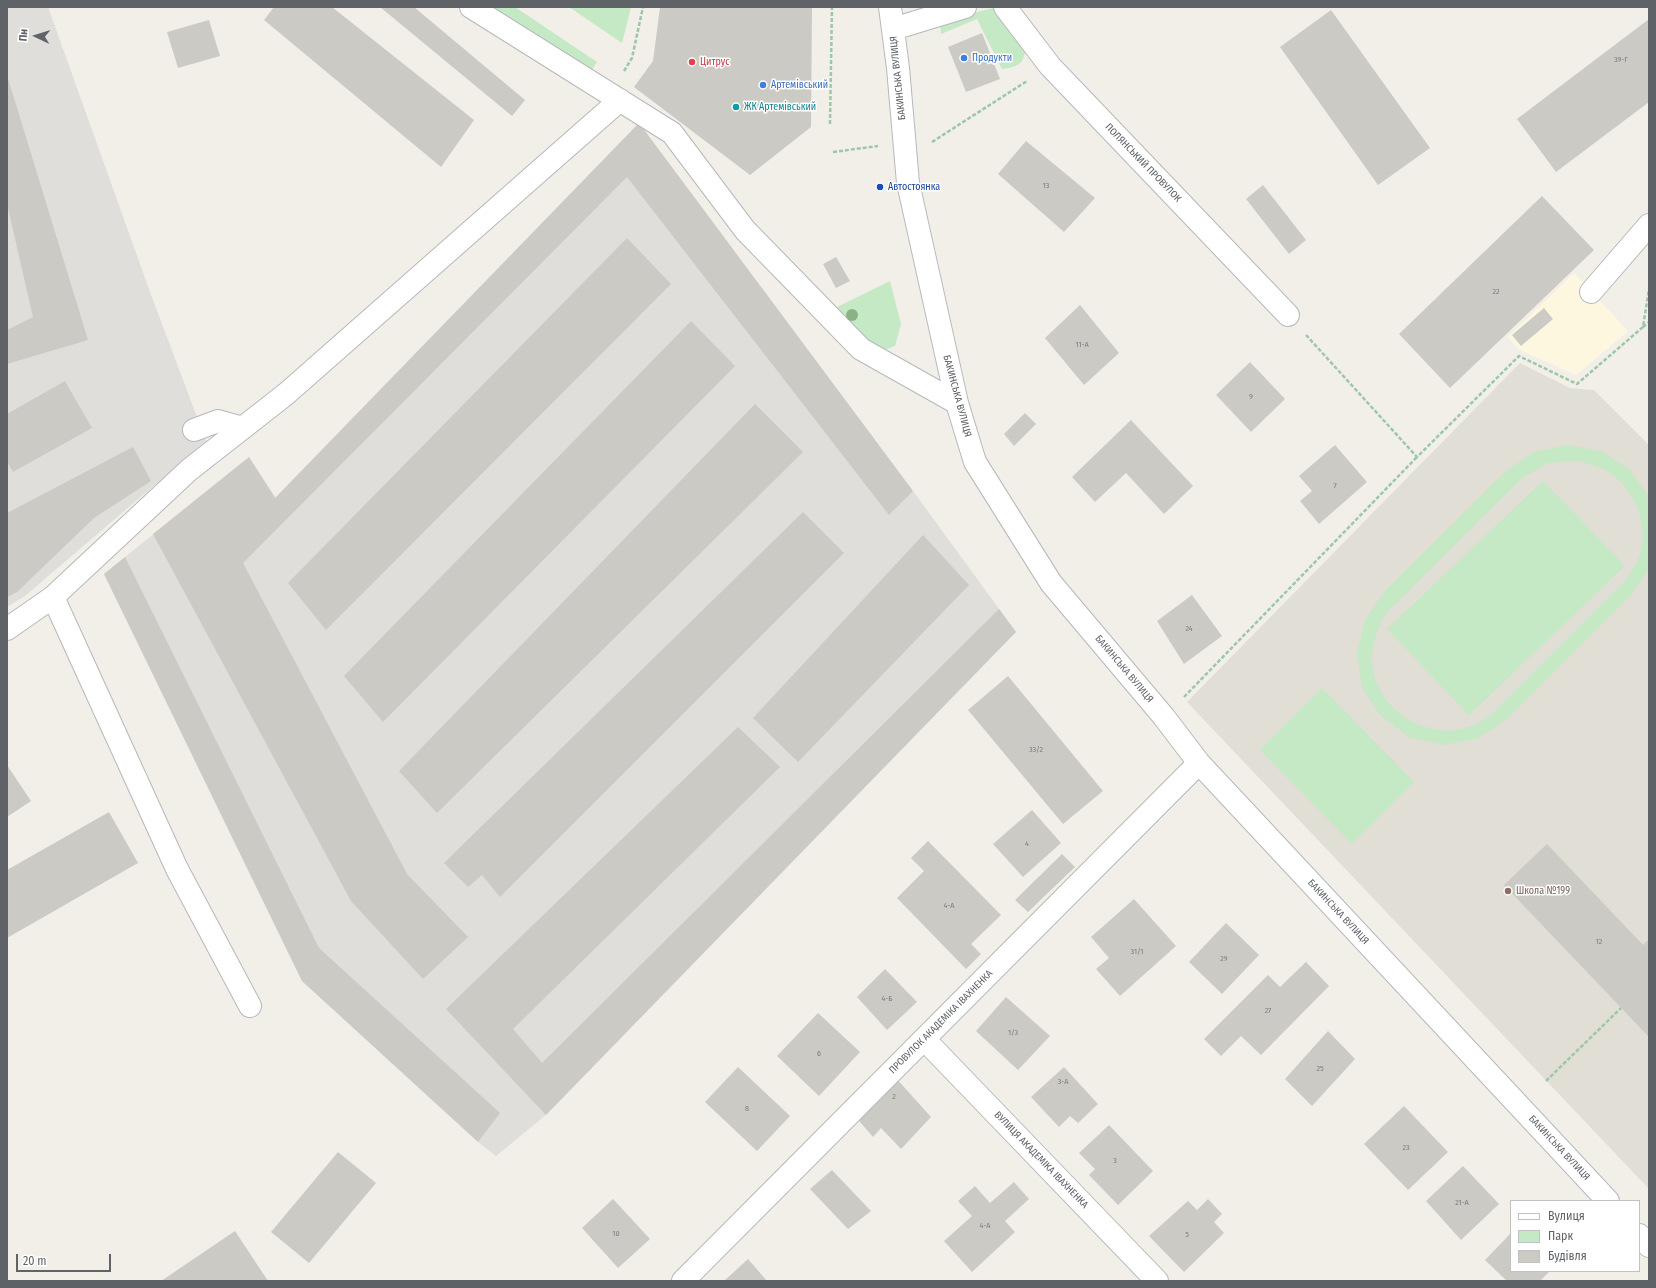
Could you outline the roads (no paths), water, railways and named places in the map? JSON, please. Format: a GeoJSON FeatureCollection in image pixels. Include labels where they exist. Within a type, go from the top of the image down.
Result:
{"type":"FeatureCollection","features":[{"type":"Feature","properties":{"kind":"street"},"geometry":{"type":"LineString","coordinates":[[471,7],[672,133],[745,230],[861,349],[957,403]]}},
{"type":"Feature","properties":{"kind":"street","name":"БАКИНСЬКА ВУЛИЦЯ"},"geometry":{"type":"LineString","coordinates":[[890,7],[908,183],[957,403],[975,462],[1051,583],[1164,717],[1199,763],[1607,1200]]}},
{"type":"Feature","properties":{"kind":"street"},"geometry":{"type":"LineString","coordinates":[[893,29],[965,7]]}},
{"type":"Feature","properties":{"kind":"street","name":"ПОЛЯНСЬКИЙ ПРОВУЛОК"},"geometry":{"type":"LineString","coordinates":[[1005,7],[1050,66],[1288,315]]}},
{"type":"Feature","properties":{"kind":"street"},"geometry":{"type":"LineString","coordinates":[[7,629],[53,597],[189,470],[292,389],[620,100]]}},
{"type":"Feature","properties":{"kind":"street"},"geometry":{"type":"LineString","coordinates":[[1591,292],[1649,225]]}},
{"type":"Feature","properties":{"kind":"street"},"geometry":{"type":"LineString","coordinates":[[194,430],[218,421],[243,428]]}},
{"type":"Feature","properties":{"kind":"street"},"geometry":{"type":"LineString","coordinates":[[53,597],[177,868],[250,1006]]}},
{"type":"Feature","properties":{"kind":"street","name":"ПРОВУЛОК АКАДЕМІКА ІВАХНЕНКА"},"geometry":{"type":"LineString","coordinates":[[683,1281],[1199,763]]}},
{"type":"Feature","properties":{"kind":"street","name":"ВУЛИЦЯ АКАДЕМІКА ІВАХНЕНКА"},"geometry":{"type":"LineString","coordinates":[[924,1039],[1157,1281]]}},
{"type":"Feature","properties":{"kind":"street"},"geometry":{"type":"LineString","coordinates":[[1640,1236],[1649,1246]]}},
{"type":"Feature","properties":{"kind":"place","name":"Продукти"},"geometry":{"type":"Point","coordinates":[964,58]}},
{"type":"Feature","properties":{"kind":"place","name":"Цитрус"},"geometry":{"type":"Point","coordinates":[692,62]}},
{"type":"Feature","properties":{"kind":"place","name":"Артемівський"},"geometry":{"type":"Point","coordinates":[763,85]}},
{"type":"Feature","properties":{"kind":"place","name":"ЖК Артемівський"},"geometry":{"type":"Point","coordinates":[736,107]}},
{"type":"Feature","properties":{"kind":"place","name":"Автостоянка"},"geometry":{"type":"Point","coordinates":[880,187]}},
{"type":"Feature","properties":{"kind":"place","name":"Школа №199"},"geometry":{"type":"Point","coordinates":[1508,891]}}]}
